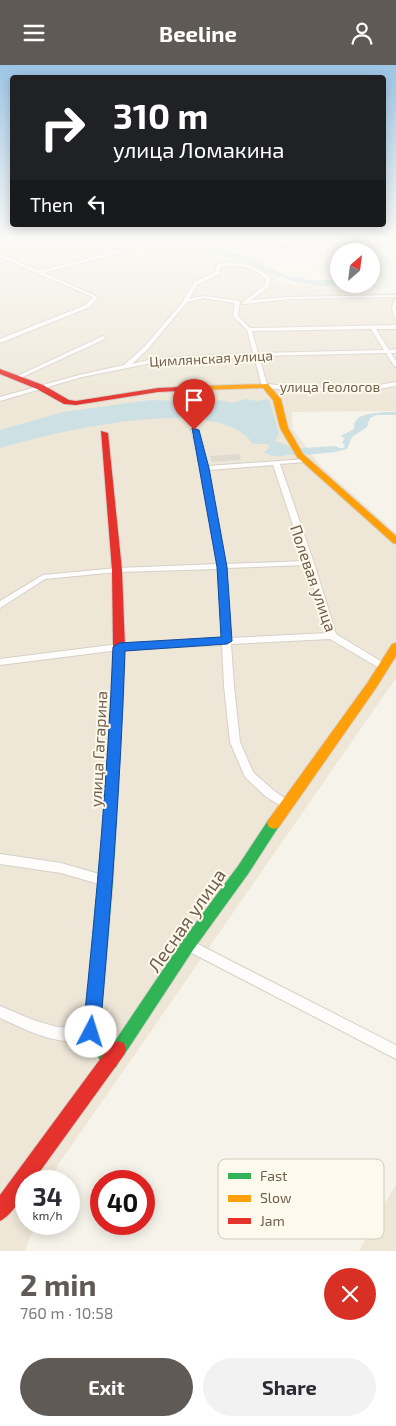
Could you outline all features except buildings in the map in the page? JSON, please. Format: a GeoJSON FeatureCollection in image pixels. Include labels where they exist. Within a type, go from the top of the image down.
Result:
{"type":"FeatureCollection","features":[{"type":"Feature","properties":{"kind":"street"},"geometry":{"type":"LineString","coordinates":[[0,341],[88,306],[96,298],[92,294]]}},
{"type":"Feature","properties":{"kind":"street"},"geometry":{"type":"LineString","coordinates":[[127,365],[146,348],[190,294]]}},
{"type":"Feature","properties":{"kind":"street"},"geometry":{"type":"LineString","coordinates":[[245,303],[257,294]]}},
{"type":"Feature","properties":{"kind":"street"},"geometry":{"type":"LineString","coordinates":[[186,301],[204,297],[238,302],[235,316],[249,330],[265,386],[277,399],[284,428],[300,454],[396,541]]}},
{"type":"Feature","properties":{"kind":"street"},"geometry":{"type":"LineString","coordinates":[[237,306],[245,303],[290,298],[396,298],[394,309],[396,316]]}},
{"type":"Feature","properties":{"kind":"street"},"geometry":{"type":"LineString","coordinates":[[372,327],[396,365]]}},
{"type":"Feature","properties":{"kind":"street"},"geometry":{"type":"LineString","coordinates":[[249,330],[396,327]]}},
{"type":"Feature","properties":{"kind":"street"},"geometry":{"type":"LineString","coordinates":[[16,377],[103,338]]}},
{"type":"Feature","properties":{"kind":"street","name":"Цимлянская улица"},"geometry":{"type":"LineString","coordinates":[[0,399],[127,365],[176,358],[396,351]]}},
{"type":"Feature","properties":{"kind":"street"},"geometry":{"type":"LineString","coordinates":[[0,371],[40,387],[66,402],[81,403],[158,391],[265,386]]}},
{"type":"Feature","properties":{"kind":"street","name":"улица Геологов"},"geometry":{"type":"LineString","coordinates":[[265,386],[315,389],[376,388],[396,384]]}},
{"type":"Feature","properties":{"kind":"street"},"geometry":{"type":"LineString","coordinates":[[194,430],[205,468],[222,567],[235,742],[249,774],[269,793],[286,805]]}},
{"type":"Feature","properties":{"kind":"street","name":"улица Гагарина"},"geometry":{"type":"LineString","coordinates":[[91,1032],[106,881],[115,755],[119,647],[117,570],[104,433]]}},
{"type":"Feature","properties":{"kind":"street"},"geometry":{"type":"LineString","coordinates":[[205,468],[276,463],[300,454]]}},
{"type":"Feature","properties":{"kind":"street","name":"Полевая улица"},"geometry":{"type":"LineString","coordinates":[[276,463],[310,563],[332,636],[384,667]]}},
{"type":"Feature","properties":{"kind":"street"},"geometry":{"type":"LineString","coordinates":[[0,605],[43,577],[117,570],[310,563]]}},
{"type":"Feature","properties":{"kind":"street"},"geometry":{"type":"LineString","coordinates":[[0,662],[119,647],[332,636]]}},
{"type":"Feature","properties":{"kind":"street","name":"Лесная улица"},"geometry":{"type":"LineString","coordinates":[[0,1211],[110,1061],[188,945],[243,870],[396,647]]}},
{"type":"Feature","properties":{"kind":"street"},"geometry":{"type":"LineString","coordinates":[[0,859],[61,868],[106,881]]}},
{"type":"Feature","properties":{"kind":"street"},"geometry":{"type":"LineString","coordinates":[[188,945],[396,1052]]}},
{"type":"Feature","properties":{"kind":"street"},"geometry":{"type":"LineString","coordinates":[[0,1012],[50,1031],[82,1035],[91,1032],[110,1061]]}},
{"type":"Feature","properties":{"kind":"shaded area"},"geometry":{"type":"Polygon","coordinates":[[[0,294],[396,294],[396,411],[292,412],[292,428],[319,464],[396,533],[396,678],[56,1170],[15,1170],[15,1235],[31,1235],[25,1251],[0,1251],[0,294]]]}},
{"type":"Feature","properties":{"kind":"shaded area"},"geometry":{"type":"Polygon","coordinates":[[[245,399],[258,401],[267,399],[270,402],[279,434],[275,441],[287,445],[292,450],[290,453],[280,456],[267,454],[264,452],[270,447],[267,444],[253,444],[234,428],[206,420],[171,418],[94,426],[0,448],[0,430],[63,412],[150,400],[207,402],[220,400],[232,403],[245,399]]]}},
{"type":"Feature","properties":{"kind":"shaded area"},"geometry":{"type":"Polygon","coordinates":[[[384,412],[396,412],[396,415],[377,415],[370,418],[367,427],[352,437],[347,449],[335,452],[315,450],[320,447],[322,449],[343,448],[345,446],[342,442],[345,439],[341,436],[354,429],[360,417],[384,412]]]}},
{"type":"Feature","properties":{"kind":"shaded area"},"geometry":{"type":"Polygon","coordinates":[[[396,1184],[396,1251],[359,1251],[366,1239],[384,1239],[384,1206],[396,1184]]]}},
{"type":"Feature","properties":{"kind":"waterway"},"geometry":{"type":"LineString","coordinates":[[274,446],[283,452],[336,449]]}},
{"type":"Feature","properties":{"kind":"traffic: fast"},"geometry":{"type":"LineString","coordinates":[[110,1061],[91,1032],[106,881],[117,696]]}},
{"type":"Feature","properties":{"kind":"traffic: fast"},"geometry":{"type":"LineString","coordinates":[[118,1049],[274,823]]}},
{"type":"Feature","properties":{"kind":"traffic: slow"},"geometry":{"type":"LineString","coordinates":[[200,388],[265,386],[277,399],[284,428],[300,455],[396,541]]}},
{"type":"Feature","properties":{"kind":"traffic: slow"},"geometry":{"type":"LineString","coordinates":[[274,823],[372,685],[396,647]]}},
{"type":"Feature","properties":{"kind":"traffic: jam"},"geometry":{"type":"LineString","coordinates":[[0,371],[40,387],[67,402],[76,403],[158,390],[200,388]]}},
{"type":"Feature","properties":{"kind":"traffic: jam"},"geometry":{"type":"LineString","coordinates":[[104,433],[117,570],[119,647],[117,696]]}},
{"type":"Feature","properties":{"kind":"traffic: jam"},"geometry":{"type":"LineString","coordinates":[[0,1211],[118,1049]]}},
{"type":"Feature","properties":{"kind":"route"},"geometry":{"type":"LineString","coordinates":[[91,1032],[109,845],[119,647],[227,641],[222,567],[205,468],[194,430]]}}]}
